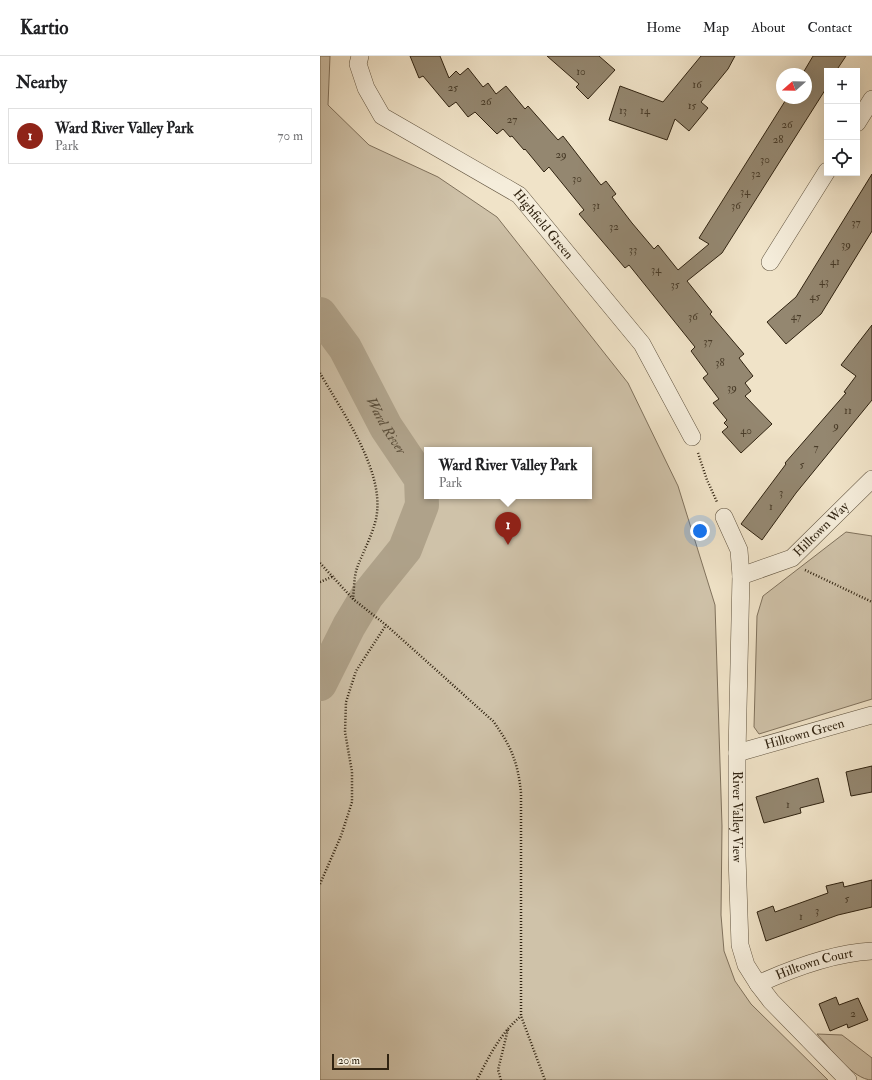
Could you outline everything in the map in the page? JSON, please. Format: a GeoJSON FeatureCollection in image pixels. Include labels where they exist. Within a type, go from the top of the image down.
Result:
{"type":"FeatureCollection","features":[{"type":"Feature","properties":{"kind":"street","name":"Highfield Green"},"geometry":{"type":"LineString","coordinates":[[360,56],[358,64],[366,88],[382,116],[518,195],[642,344],[692,437]]}},
{"type":"Feature","properties":{"kind":"street"},"geometry":{"type":"LineString","coordinates":[[860,118],[872,99]]}},
{"type":"Feature","properties":{"kind":"street"},"geometry":{"type":"LineString","coordinates":[[770,262],[824,176]]}},
{"type":"Feature","properties":{"kind":"street","name":"Hilltown Way"},"geometry":{"type":"LineString","coordinates":[[741,576],[792,558],[872,479]]}},
{"type":"Feature","properties":{"kind":"street","name":"River Valley View"},"geometry":{"type":"LineString","coordinates":[[724,517],[739,550],[741,576],[737,753],[737,856],[740,945],[746,964],[758,984],[771,1000],[848,1080]]}},
{"type":"Feature","properties":{"kind":"street","name":"Hilltown Green"},"geometry":{"type":"LineString","coordinates":[[737,753],[872,715]]}},
{"type":"Feature","properties":{"kind":"street","name":"Hilltown Court"},"geometry":{"type":"LineString","coordinates":[[758,984],[782,973],[812,963],[858,952],[872,951]]}},
{"type":"Feature","properties":{"kind":"path"},"geometry":{"type":"LineString","coordinates":[[320,373],[361,446],[375,486],[377,504],[376,520],[356,570],[353,599]]}},
{"type":"Feature","properties":{"kind":"path"},"geometry":{"type":"LineString","coordinates":[[692,437],[707,480],[724,517]]}},
{"type":"Feature","properties":{"kind":"path"},"geometry":{"type":"LineString","coordinates":[[787,560],[800,568],[872,602]]}},
{"type":"Feature","properties":{"kind":"path"},"geometry":{"type":"LineString","coordinates":[[320,564],[334,576],[353,599],[386,625],[493,721],[505,738],[515,757],[521,793],[521,1016],[545,1080]]}},
{"type":"Feature","properties":{"kind":"path"},"geometry":{"type":"LineString","coordinates":[[320,582],[334,576]]}},
{"type":"Feature","properties":{"kind":"path"},"geometry":{"type":"LineString","coordinates":[[320,884],[341,836],[352,802],[352,772],[345,732],[346,702],[356,671],[386,625]]}},
{"type":"Feature","properties":{"kind":"path"},"geometry":{"type":"LineString","coordinates":[[476,1080],[496,1042],[508,1026],[521,1016]]}},
{"type":"Feature","properties":{"kind":"path"},"geometry":{"type":"LineString","coordinates":[[502,1080],[498,1070],[508,1026]]}},
{"type":"Feature","properties":{"kind":"shaded area"},"geometry":{"type":"Polygon","coordinates":[[[320,56],[330,56],[328,105],[369,145],[438,177],[497,217],[628,383],[678,486],[715,605],[722,826],[721,915],[724,951],[735,981],[751,1004],[828,1080],[320,1080],[320,56]]]}},
{"type":"Feature","properties":{"kind":"shaded area"},"geometry":{"type":"Polygon","coordinates":[[[846,532],[872,536],[872,699],[759,734],[754,727],[757,616],[763,596],[846,532]]]}},
{"type":"Feature","properties":{"kind":"shaded area"},"geometry":{"type":"Polygon","coordinates":[[[817,1034],[842,1035],[872,1058],[872,1080],[865,1079],[849,1069],[817,1034]]]}},
{"type":"Feature","properties":{"kind":"building"},"geometry":{"type":"Polygon","coordinates":[[[410,56],[440,56],[449,78],[456,71],[460,75],[468,68],[483,87],[488,83],[496,94],[506,86],[525,109],[528,106],[558,140],[563,136],[601,185],[606,181],[616,194],[612,197],[632,223],[654,249],[658,245],[678,270],[709,244],[699,238],[783,104],[812,104],[812,68],[806,68],[813,56],[846,56],[838,68],[824,68],[824,92],[722,253],[687,281],[712,312],[710,314],[744,354],[739,358],[753,376],[745,383],[751,391],[745,396],[772,424],[741,453],[722,432],[728,427],[724,423],[727,420],[713,403],[719,399],[703,378],[708,374],[691,351],[695,347],[629,265],[625,268],[579,214],[584,210],[549,167],[544,172],[512,136],[510,137],[503,129],[497,134],[475,112],[468,117],[456,102],[449,107],[423,76],[419,78],[410,56]]]}},
{"type":"Feature","properties":{"kind":"building"},"geometry":{"type":"Polygon","coordinates":[[[547,56],[599,56],[615,70],[588,99],[576,87],[579,84],[547,56]]]}},
{"type":"Feature","properties":{"kind":"building"},"geometry":{"type":"Polygon","coordinates":[[[701,56],[735,56],[728,69],[701,102],[708,108],[689,131],[675,119],[667,140],[609,120],[620,86],[663,102],[701,56]]]}},
{"type":"Feature","properties":{"kind":"building"},"geometry":{"type":"Polygon","coordinates":[[[872,174],[872,231],[821,314],[786,344],[767,322],[796,297],[872,174]]]}},
{"type":"Feature","properties":{"kind":"building"},"geometry":{"type":"Polygon","coordinates":[[[872,325],[872,400],[796,493],[762,540],[741,524],[786,464],[785,463],[846,393],[844,392],[856,376],[841,365],[872,325]]]}},
{"type":"Feature","properties":{"kind":"building"},"geometry":{"type":"Polygon","coordinates":[[[872,766],[872,792],[851,796],[846,772],[872,766]]]}},
{"type":"Feature","properties":{"kind":"building"},"geometry":{"type":"Polygon","coordinates":[[[818,778],[824,802],[800,808],[801,813],[764,823],[756,797],[818,778]]]}},
{"type":"Feature","properties":{"kind":"building"},"geometry":{"type":"Polygon","coordinates":[[[872,880],[872,907],[838,915],[766,941],[757,912],[773,906],[775,912],[828,893],[826,886],[843,882],[844,887],[872,880]]]}},
{"type":"Feature","properties":{"kind":"building"},"geometry":{"type":"Polygon","coordinates":[[[836,997],[839,1005],[858,998],[868,1020],[848,1028],[847,1024],[830,1031],[819,1004],[836,997]]]}},
{"type":"Feature","properties":{"kind":"waterway","name":"Ward River"},"geometry":{"type":"LineString","coordinates":[[320,314],[345,348],[386,427],[421,479],[422,505],[405,549],[367,596],[349,626],[320,684]]}},
{"type":"Feature","properties":{"kind":"place","name":"Ward River Valley Park"},"geometry":{"type":"Point","coordinates":[508,545]}}]}
